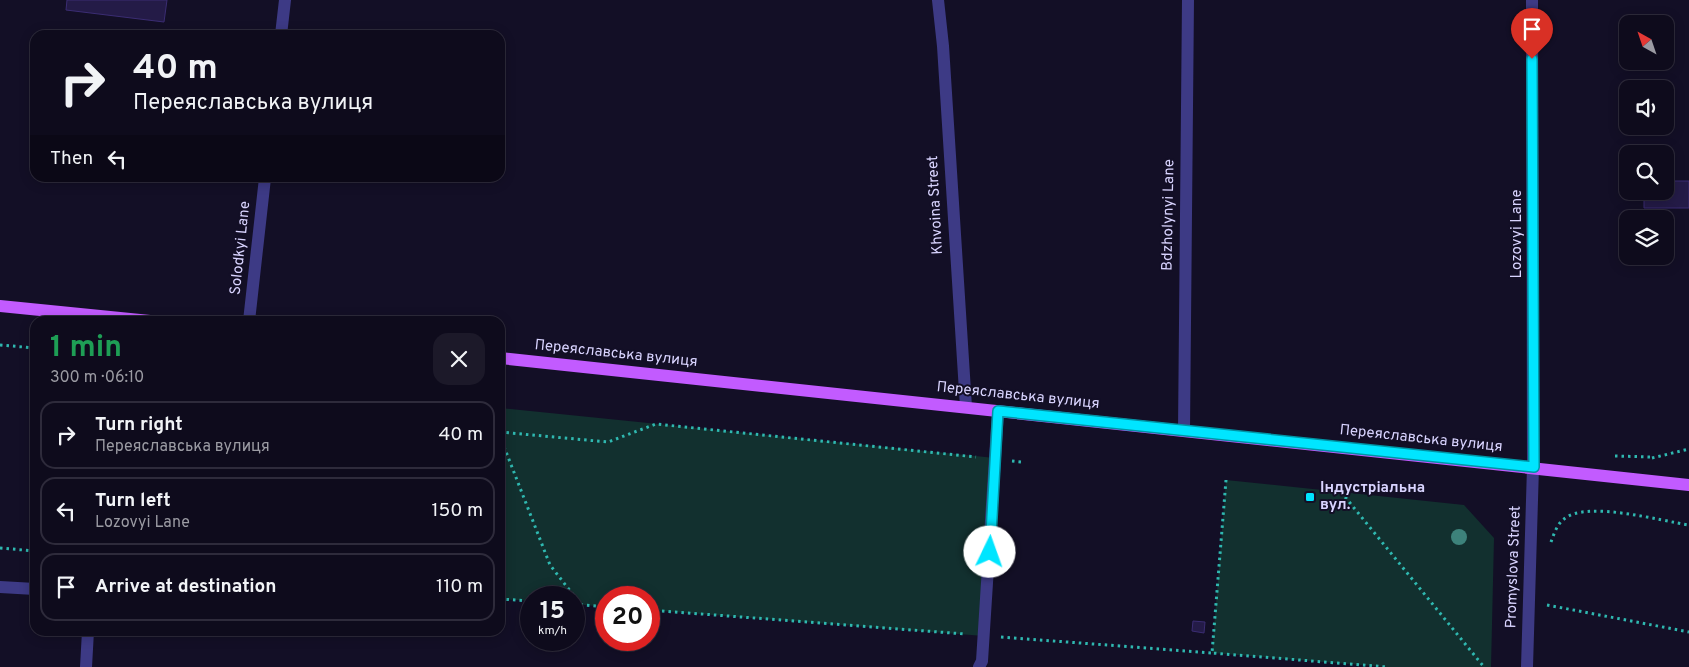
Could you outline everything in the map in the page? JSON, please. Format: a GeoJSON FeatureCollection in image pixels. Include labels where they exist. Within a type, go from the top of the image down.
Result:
{"type":"FeatureCollection","features":[{"type":"Feature","properties":{"kind":"main road"},"geometry":{"type":"LineString","coordinates":[[0,306],[78,316]]}},
{"type":"Feature","properties":{"kind":"main road","name":"Переяславська вулиця"},"geometry":{"type":"LineString","coordinates":[[505,359],[1689,485]]}},
{"type":"Feature","properties":{"kind":"street"},"geometry":{"type":"LineString","coordinates":[[282,30],[285,0]]}},
{"type":"Feature","properties":{"kind":"street","name":"Khvoina Street"},"geometry":{"type":"LineString","coordinates":[[938,0],[943,46],[966,407]]}},
{"type":"Feature","properties":{"kind":"street","name":"Bdzholynyi Lane"},"geometry":{"type":"LineString","coordinates":[[1184,430],[1188,0]]}},
{"type":"Feature","properties":{"kind":"street","name":"Lozovyi Lane"},"geometry":{"type":"LineString","coordinates":[[1532,0],[1534,467]]}},
{"type":"Feature","properties":{"kind":"street","name":"Solodkyi Lane"},"geometry":{"type":"LineString","coordinates":[[250,316],[265,182]]}},
{"type":"Feature","properties":{"kind":"street"},"geometry":{"type":"LineString","coordinates":[[980,667],[984,636],[998,411]]}},
{"type":"Feature","properties":{"kind":"street","name":"Promyslova Street"},"geometry":{"type":"LineString","coordinates":[[1527,667],[1534,467]]}},
{"type":"Feature","properties":{"kind":"street"},"geometry":{"type":"LineString","coordinates":[[0,587],[30,590]]}},
{"type":"Feature","properties":{"kind":"street"},"geometry":{"type":"LineString","coordinates":[[86,667],[88,636]]}},
{"type":"Feature","properties":{"kind":"path"},"geometry":{"type":"LineString","coordinates":[[0,344],[30,347]]}},
{"type":"Feature","properties":{"kind":"path"},"geometry":{"type":"LineString","coordinates":[[505,432],[608,442],[656,424],[995,458]]}},
{"type":"Feature","properties":{"kind":"path"},"geometry":{"type":"LineString","coordinates":[[505,449],[550,565],[566,586]]}},
{"type":"Feature","properties":{"kind":"path"},"geometry":{"type":"LineString","coordinates":[[1212,653],[1226,480]]}},
{"type":"Feature","properties":{"kind":"path"},"geometry":{"type":"LineString","coordinates":[[1341,492],[1484,667]]}},
{"type":"Feature","properties":{"kind":"path"},"geometry":{"type":"LineString","coordinates":[[1551,551],[1556,529],[1565,518],[1579,512],[1597,511],[1689,525]]}},
{"type":"Feature","properties":{"kind":"path"},"geometry":{"type":"LineString","coordinates":[[0,548],[30,551]]}},
{"type":"Feature","properties":{"kind":"path"},"geometry":{"type":"LineString","coordinates":[[1548,596],[1548,605]]}},
{"type":"Feature","properties":{"kind":"path"},"geometry":{"type":"LineString","coordinates":[[505,599],[520,600]]}},
{"type":"Feature","properties":{"kind":"path"},"geometry":{"type":"LineString","coordinates":[[1529,602],[1689,632]]}},
{"type":"Feature","properties":{"kind":"path"},"geometry":{"type":"LineString","coordinates":[[660,611],[1387,667]]}},
{"type":"Feature","properties":{"kind":"green space"},"geometry":{"type":"Polygon","coordinates":[[[505,409],[995,458],[984,636],[660,611],[660,586],[595,586],[595,606],[585,605],[585,586],[520,586],[520,600],[505,599],[505,409]]]}},
{"type":"Feature","properties":{"kind":"green space"},"geometry":{"type":"Polygon","coordinates":[[[1226,480],[1464,505],[1494,538],[1491,667],[1387,667],[1212,653],[1226,480]]]}},
{"type":"Feature","properties":{"kind":"building"},"geometry":{"type":"Polygon","coordinates":[[[67,0],[167,0],[164,22],[66,10],[67,0]]]}},
{"type":"Feature","properties":{"kind":"building"},"geometry":{"type":"Polygon","coordinates":[[[1674,181],[1689,181],[1689,208],[1644,208],[1644,200],[1674,200],[1674,181]]]}},
{"type":"Feature","properties":{"kind":"building"},"geometry":{"type":"Polygon","coordinates":[[[1193,621],[1205,622],[1204,633],[1192,631],[1193,621]]]}},
{"type":"Feature","properties":{"kind":"place","name":"Індустріальна вул."},"geometry":{"type":"Point","coordinates":[1310,497]}},
{"type":"Feature","properties":{"kind":"route"},"geometry":{"type":"LineString","coordinates":[[990,552],[998,411],[1534,467],[1532,59]]}}]}
